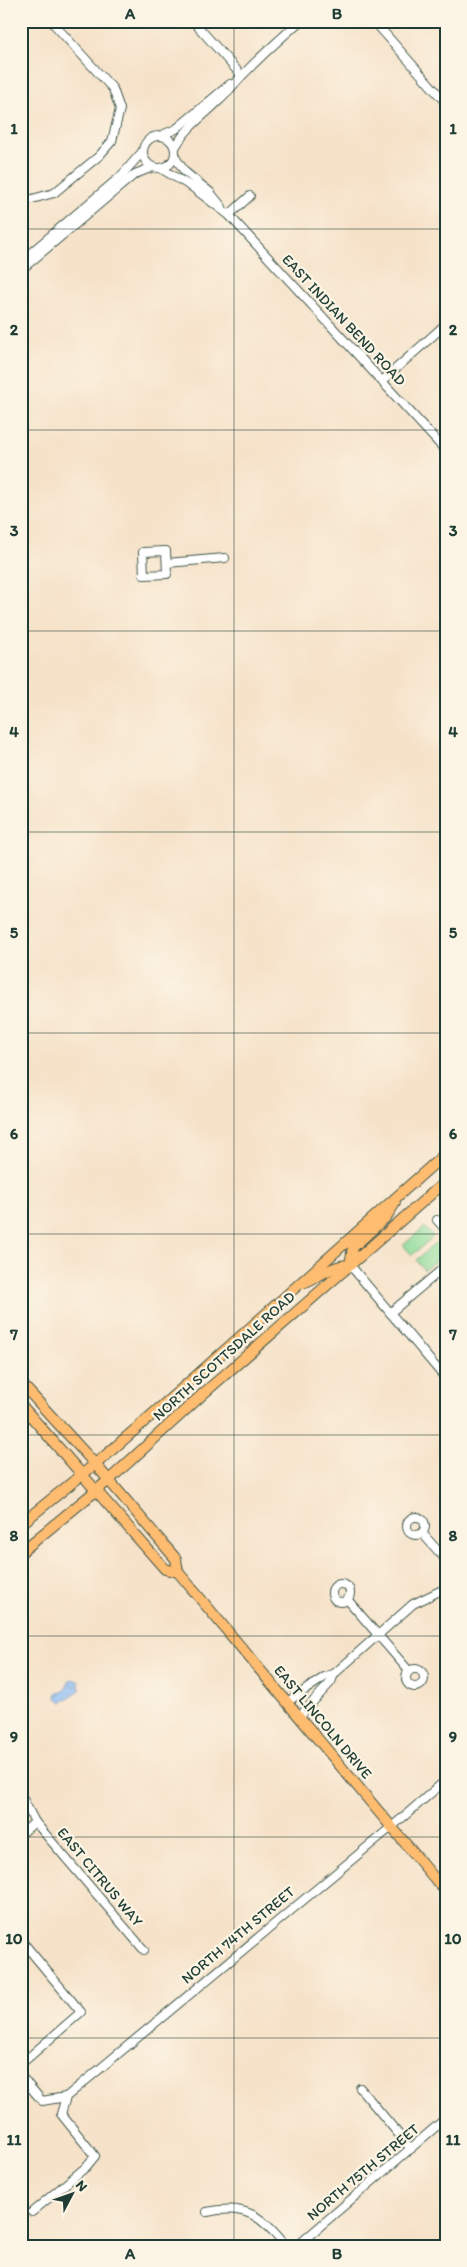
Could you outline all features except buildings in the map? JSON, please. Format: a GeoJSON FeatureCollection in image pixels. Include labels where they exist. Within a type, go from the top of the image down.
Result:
{"type":"FeatureCollection","features":[{"type":"Feature","properties":{"kind":"main road","name":"NORTH SCOTTSDALE ROAD"},"geometry":{"type":"LineString","coordinates":[[21,1524],[84,1474],[446,1153]]}},
{"type":"Feature","properties":{"kind":"main road","name":"NORTH SCOTTSDALE ROAD"},"geometry":{"type":"LineString","coordinates":[[21,1552],[109,1480],[446,1181]]}},
{"type":"Feature","properties":{"kind":"main road"},"geometry":{"type":"LineString","coordinates":[[297,1284],[316,1278],[334,1266],[350,1265],[353,1247],[386,1217],[400,1194]]}},
{"type":"Feature","properties":{"kind":"main road"},"geometry":{"type":"LineString","coordinates":[[235,1340],[248,1355]]}},
{"type":"Feature","properties":{"kind":"main road","name":"EAST LINCOLN DRIVE"},"geometry":{"type":"LineString","coordinates":[[21,1382],[95,1464],[176,1559],[178,1572],[446,1892]]}},
{"type":"Feature","properties":{"kind":"main road","name":"EAST LINCOLN DRIVE"},"geometry":{"type":"LineString","coordinates":[[21,1405],[84,1474],[165,1568],[178,1572]]}},
{"type":"Feature","properties":{"kind":"street"},"geometry":{"type":"LineString","coordinates":[[21,202],[54,193],[73,179],[99,156],[112,140],[118,122],[120,109],[113,89],[51,21]]}},
{"type":"Feature","properties":{"kind":"street"},"geometry":{"type":"LineString","coordinates":[[192,21],[241,75]]}},
{"type":"Feature","properties":{"kind":"street"},"geometry":{"type":"LineString","coordinates":[[21,270],[135,174],[170,164],[175,157],[175,148],[184,132],[231,88],[241,75],[300,21]]}},
{"type":"Feature","properties":{"kind":"street"},"geometry":{"type":"LineString","coordinates":[[374,21],[446,103]]}},
{"type":"Feature","properties":{"kind":"street"},"geometry":{"type":"LineString","coordinates":[[157,168],[144,158],[144,146],[149,139],[176,129],[228,84],[234,82]]}},
{"type":"Feature","properties":{"kind":"street"},"geometry":{"type":"LineString","coordinates":[[162,135],[170,140],[175,148]]}},
{"type":"Feature","properties":{"kind":"street"},"geometry":{"type":"LineString","coordinates":[[21,260],[121,176],[143,151]]}},
{"type":"Feature","properties":{"kind":"street","name":"EAST INDIAN BEND ROAD"},"geometry":{"type":"LineString","coordinates":[[175,157],[185,172],[210,192],[222,209]]}},
{"type":"Feature","properties":{"kind":"street","name":"EAST INDIAN BEND ROAD"},"geometry":{"type":"LineString","coordinates":[[157,168],[192,187],[222,209],[446,451]]}},
{"type":"Feature","properties":{"kind":"street"},"geometry":{"type":"LineString","coordinates":[[228,215],[250,196]]}},
{"type":"Feature","properties":{"kind":"street"},"geometry":{"type":"LineString","coordinates":[[382,381],[446,324]]}},
{"type":"Feature","properties":{"kind":"street"},"geometry":{"type":"LineString","coordinates":[[167,562],[225,558]]}},
{"type":"Feature","properties":{"kind":"street"},"geometry":{"type":"LineString","coordinates":[[437,1220],[446,1230]]}},
{"type":"Feature","properties":{"kind":"street"},"geometry":{"type":"LineString","coordinates":[[350,1265],[446,1379]]}},
{"type":"Feature","properties":{"kind":"street"},"geometry":{"type":"LineString","coordinates":[[390,1313],[446,1266]]}},
{"type":"Feature","properties":{"kind":"street"},"geometry":{"type":"LineString","coordinates":[[422,1533],[446,1560]]}},
{"type":"Feature","properties":{"kind":"street"},"geometry":{"type":"LineString","coordinates":[[287,1702],[326,1676],[334,1674],[413,1604],[446,1588]]}},
{"type":"Feature","properties":{"kind":"street"},"geometry":{"type":"LineString","coordinates":[[347,1599],[409,1671]]}},
{"type":"Feature","properties":{"kind":"street"},"geometry":{"type":"LineString","coordinates":[[299,1716],[331,1682],[334,1674]]}},
{"type":"Feature","properties":{"kind":"street","name":"NORTH 74TH STREET"},"geometry":{"type":"LineString","coordinates":[[21,2076],[42,2101],[66,2096],[446,1780]]}},
{"type":"Feature","properties":{"kind":"street","name":"EAST CITRUS WAY"},"geometry":{"type":"LineString","coordinates":[[21,1796],[35,1822],[144,1950]]}},
{"type":"Feature","properties":{"kind":"street"},"geometry":{"type":"LineString","coordinates":[[21,1834],[35,1822]]}},
{"type":"Feature","properties":{"kind":"street"},"geometry":{"type":"LineString","coordinates":[[21,1940],[81,2012],[21,2064]]}},
{"type":"Feature","properties":{"kind":"street"},"geometry":{"type":"LineString","coordinates":[[360,2088],[411,2149]]}},
{"type":"Feature","properties":{"kind":"street"},"geometry":{"type":"LineString","coordinates":[[32,2212],[86,2167],[94,2156],[61,2114],[66,2096]]}},
{"type":"Feature","properties":{"kind":"street","name":"NORTH 75TH STREET"},"geometry":{"type":"LineString","coordinates":[[296,2246],[446,2118]]}},
{"type":"Feature","properties":{"kind":"street"},"geometry":{"type":"LineString","coordinates":[[207,2212],[222,2209],[238,2209],[248,2212],[270,2226],[286,2246]]}},
{"type":"Feature","properties":{"kind":"green space"},"geometry":{"type":"Polygon","coordinates":[[[425,1227],[433,1237],[412,1255],[403,1245],[425,1227]]]}},
{"type":"Feature","properties":{"kind":"green space"},"geometry":{"type":"Polygon","coordinates":[[[437,1242],[446,1252],[424,1270],[416,1260],[437,1242]]]}},
{"type":"Feature","properties":{"kind":"water"},"geometry":{"type":"Polygon","coordinates":[[[71,1679],[79,1681],[80,1690],[62,1702],[56,1697],[57,1693],[65,1690],[71,1679]]]}}]}
